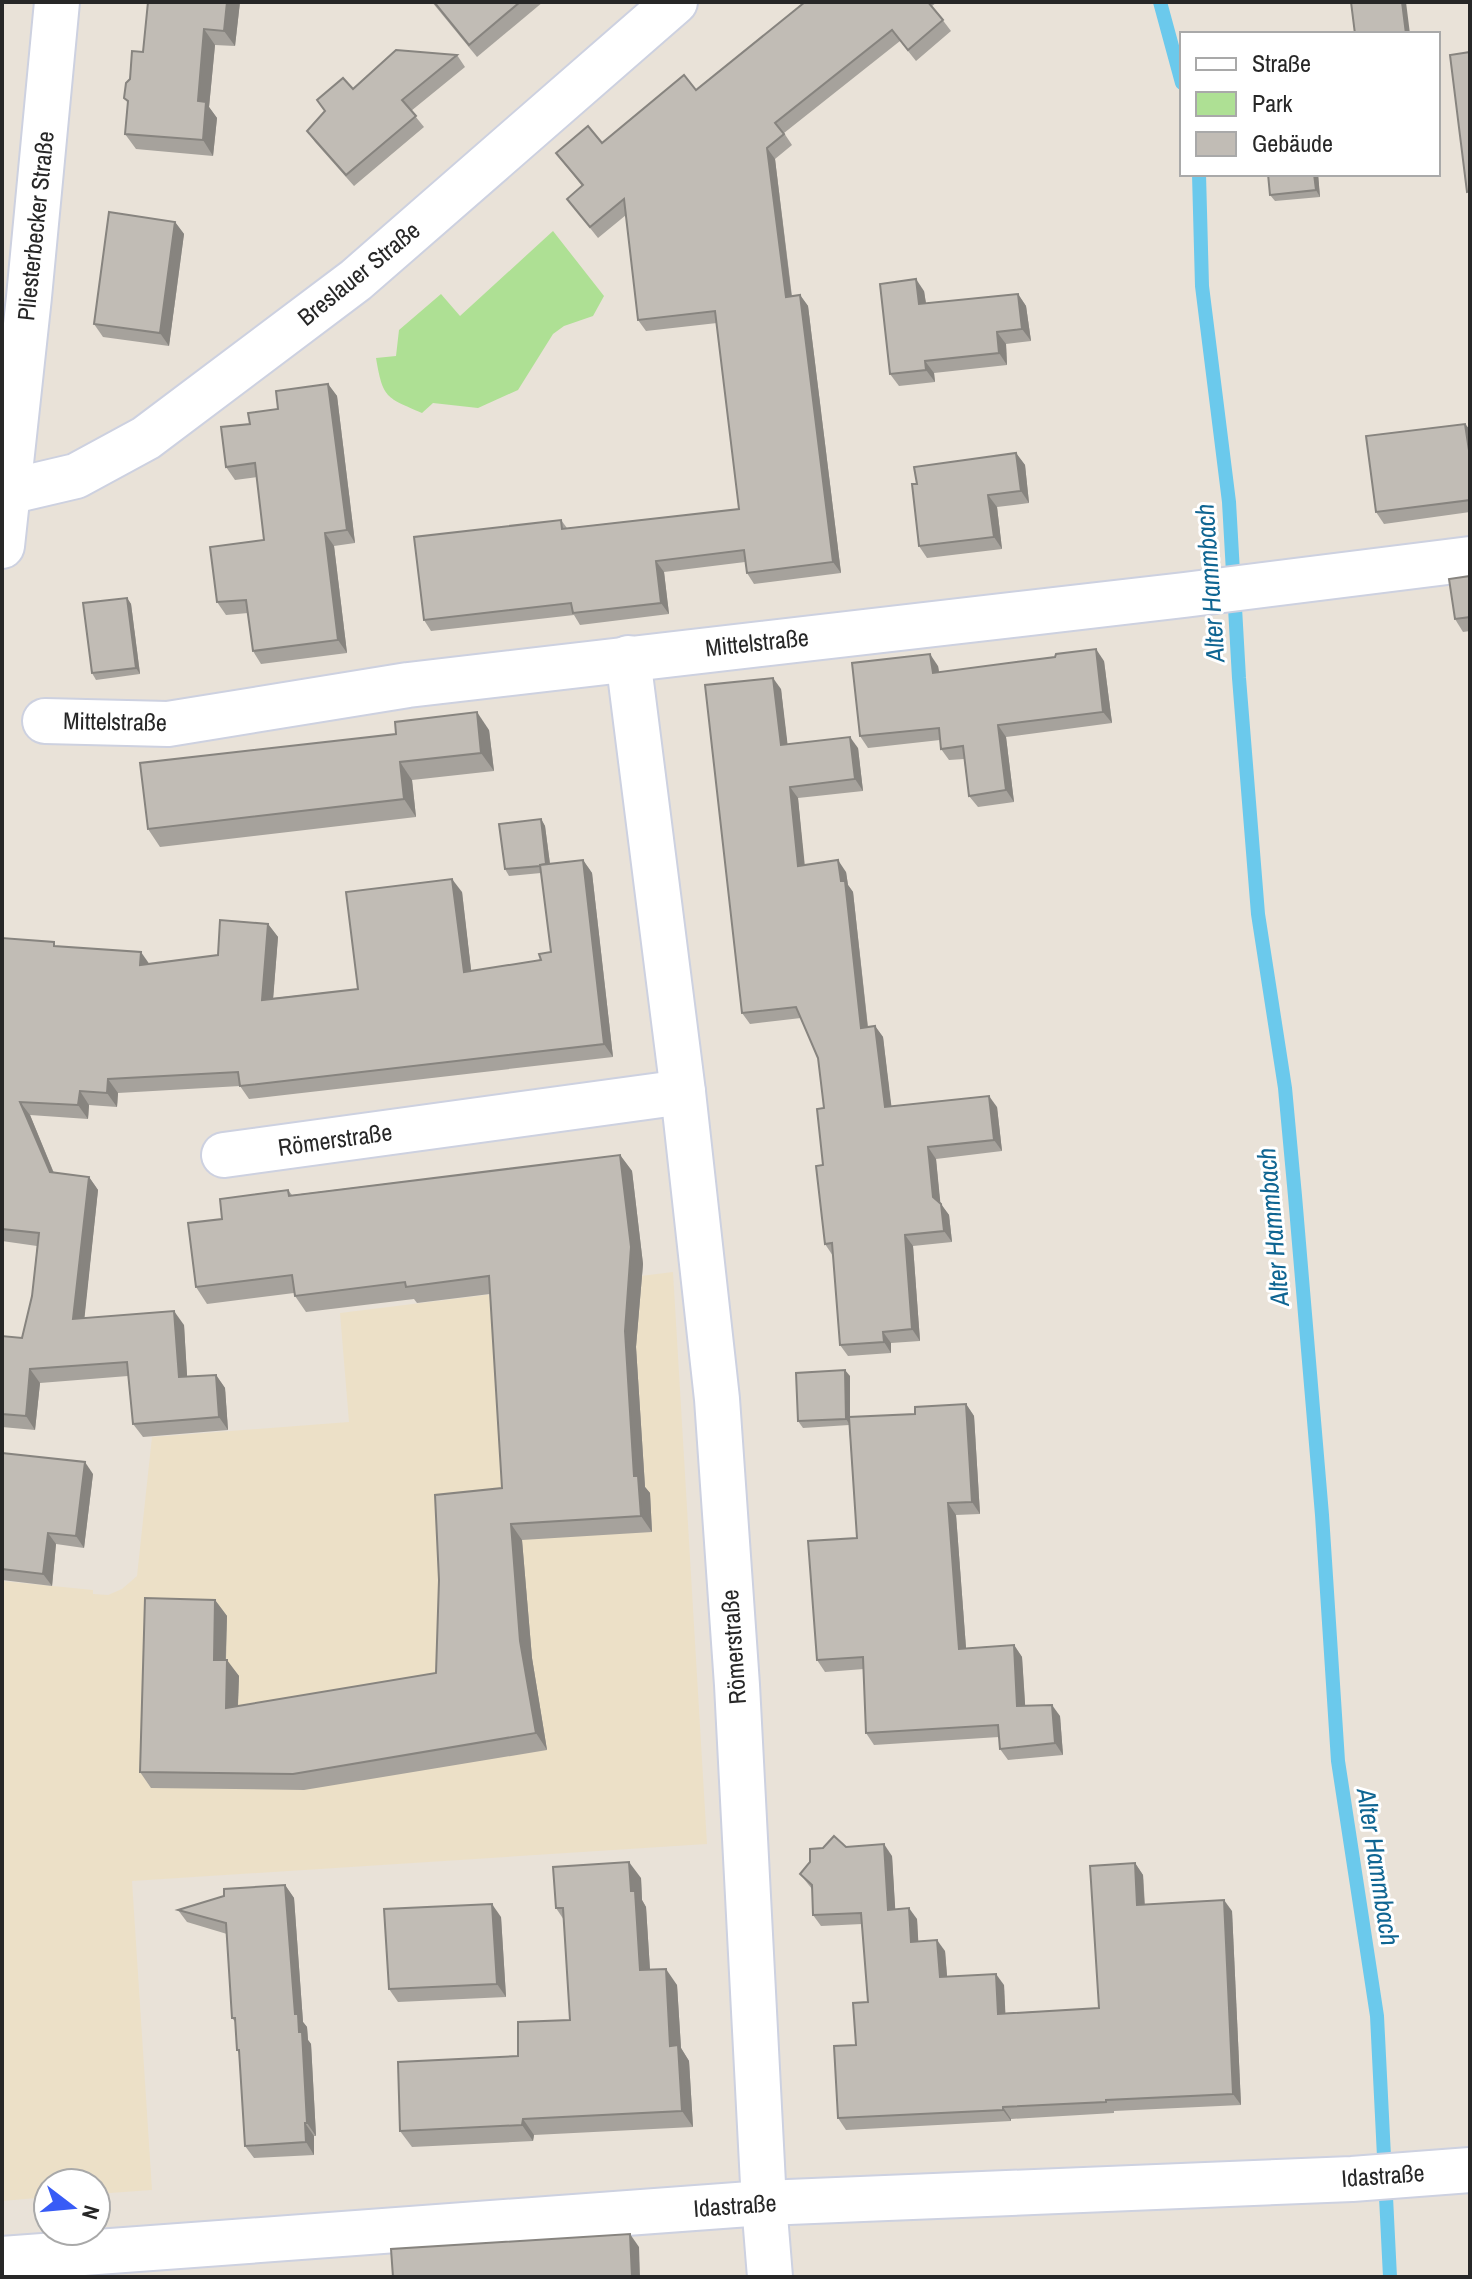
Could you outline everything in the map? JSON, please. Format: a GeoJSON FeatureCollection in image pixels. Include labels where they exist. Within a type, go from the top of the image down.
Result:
{"type":"FeatureCollection","features":[{"type":"Feature","properties":{"kind":"street","name":"Pliesterbecker Straße"},"geometry":{"type":"LineString","coordinates":[[2,546],[57,2]]}},
{"type":"Feature","properties":{"kind":"street","name":"Breslauer Straße"},"geometry":{"type":"LineString","coordinates":[[8,492],[76,476],[146,438],[356,280],[675,2]]}},
{"type":"Feature","properties":{"kind":"street","name":"Mittelstraße"},"geometry":{"type":"LineString","coordinates":[[45,721],[168,724],[408,685],[1470,559]]}},
{"type":"Feature","properties":{"kind":"street","name":"Römerstraße"},"geometry":{"type":"LineString","coordinates":[[628,658],[683,1092],[717,1399],[737,1685],[770,2277]]}},
{"type":"Feature","properties":{"kind":"street","name":"Römerstraße"},"geometry":{"type":"LineString","coordinates":[[224,1155],[683,1092]]}},
{"type":"Feature","properties":{"kind":"street","name":"Idastraße"},"geometry":{"type":"LineString","coordinates":[[2,2259],[764,2203],[1462,2171]]}},
{"type":"Feature","properties":{"kind":"shaded area"},"geometry":{"type":"Polygon","coordinates":[[[673,1272],[707,1844],[132,1881],[152,2190],[112,2193],[112,2167],[32,2167],[32,2198],[2,2201],[2,1581],[93,1590],[93,1594],[108,1595],[122,1589],[137,1576],[152,1437],[349,1422],[340,1313],[673,1272]]]}},
{"type":"Feature","properties":{"kind":"green space"},"geometry":{"type":"Polygon","coordinates":[[[553,231],[604,296],[593,316],[564,326],[553,334],[518,390],[478,408],[433,403],[422,413],[388,395],[381,382],[376,358],[396,356],[399,330],[441,294],[460,316],[553,231]]]}},
{"type":"Feature","properties":{"kind":"building"},"geometry":{"type":"Polygon","coordinates":[[[148,2],[227,2],[224,31],[204,29],[198,101],[206,102],[203,140],[125,134],[126,83],[130,79],[132,51],[143,52],[148,2]]]}},
{"type":"Feature","properties":{"kind":"building"},"geometry":{"type":"Polygon","coordinates":[[[434,2],[520,2],[469,45],[434,2]]]}},
{"type":"Feature","properties":{"kind":"building"},"geometry":{"type":"Polygon","coordinates":[[[805,2],[928,2],[943,20],[908,50],[892,30],[775,123],[784,134],[767,148],[786,297],[800,295],[833,562],[747,573],[744,550],[656,561],[661,603],[573,613],[571,603],[424,620],[414,537],[561,520],[562,529],[739,509],[715,311],[638,320],[624,199],[590,227],[567,199],[583,185],[556,153],[588,126],[602,143],[684,75],[696,90],[805,2]]]}},
{"type":"Feature","properties":{"kind":"building"},"geometry":{"type":"Polygon","coordinates":[[[1351,2],[1402,2],[1406,32],[1355,32],[1351,2]]]}},
{"type":"Feature","properties":{"kind":"building"},"geometry":{"type":"Polygon","coordinates":[[[396,50],[457,55],[402,100],[416,116],[346,175],[307,131],[325,111],[317,100],[343,78],[353,89],[396,50]]]}},
{"type":"Feature","properties":{"kind":"building"},"geometry":{"type":"Polygon","coordinates":[[[1470,52],[1470,191],[1467,192],[1450,55],[1470,52]]]}},
{"type":"Feature","properties":{"kind":"building"},"geometry":{"type":"Polygon","coordinates":[[[1268,176],[1314,176],[1316,190],[1270,195],[1268,176]]]}},
{"type":"Feature","properties":{"kind":"building"},"geometry":{"type":"Polygon","coordinates":[[[109,212],[175,222],[160,333],[94,324],[109,212]]]}},
{"type":"Feature","properties":{"kind":"building"},"geometry":{"type":"Polygon","coordinates":[[[916,279],[919,304],[1018,294],[1022,329],[997,332],[999,353],[925,361],[926,370],[890,374],[880,284],[916,279]]]}},
{"type":"Feature","properties":{"kind":"building"},"geometry":{"type":"Polygon","coordinates":[[[328,384],[347,530],[325,533],[338,640],[253,651],[246,600],[217,602],[210,547],[264,540],[255,463],[226,467],[221,427],[250,424],[248,413],[278,409],[276,391],[328,384]]]}},
{"type":"Feature","properties":{"kind":"building"},"geometry":{"type":"Polygon","coordinates":[[[1465,424],[1470,457],[1470,500],[1376,512],[1366,436],[1465,424]]]}},
{"type":"Feature","properties":{"kind":"building"},"geometry":{"type":"Polygon","coordinates":[[[1016,453],[1021,491],[988,495],[994,537],[919,546],[912,484],[917,484],[914,467],[1016,453]]]}},
{"type":"Feature","properties":{"kind":"building"},"geometry":{"type":"Polygon","coordinates":[[[1470,576],[1470,617],[1455,619],[1449,579],[1470,576]]]}},
{"type":"Feature","properties":{"kind":"building"},"geometry":{"type":"Polygon","coordinates":[[[127,598],[136,668],[92,673],[83,603],[127,598]]]}},
{"type":"Feature","properties":{"kind":"building"},"geometry":{"type":"Polygon","coordinates":[[[1096,649],[1103,712],[998,725],[1006,790],[969,796],[963,746],[941,749],[939,728],[860,736],[852,663],[930,654],[933,673],[1096,649]]]}},
{"type":"Feature","properties":{"kind":"building"},"geometry":{"type":"Polygon","coordinates":[[[773,678],[781,745],[850,737],[855,779],[790,787],[798,866],[838,860],[841,881],[845,881],[861,1028],[875,1026],[885,1107],[989,1096],[994,1140],[928,1147],[933,1197],[941,1204],[944,1231],[905,1235],[912,1329],[883,1332],[884,1342],[840,1345],[832,1243],[825,1244],[816,1166],[823,1165],[817,1109],[824,1108],[818,1058],[796,1007],[742,1013],[705,685],[773,678]]]}},
{"type":"Feature","properties":{"kind":"building"},"geometry":{"type":"Polygon","coordinates":[[[477,712],[481,753],[400,762],[404,799],[148,829],[140,763],[396,734],[395,722],[477,712]]]}},
{"type":"Feature","properties":{"kind":"building"},"geometry":{"type":"Polygon","coordinates":[[[541,819],[546,864],[505,869],[499,824],[541,819]]]}},
{"type":"Feature","properties":{"kind":"building"},"geometry":{"type":"Polygon","coordinates":[[[583,860],[604,1044],[240,1086],[238,1072],[108,1079],[107,1093],[80,1091],[78,1105],[20,1102],[50,1172],[89,1177],[73,1319],[174,1311],[179,1377],[216,1375],[219,1417],[133,1424],[127,1362],[30,1369],[26,1416],[2,1414],[2,1336],[22,1338],[32,1296],[39,1233],[2,1229],[2,938],[54,942],[54,946],[141,952],[140,965],[218,955],[220,920],[268,924],[262,1000],[358,989],[346,892],[452,879],[464,972],[541,960],[539,954],[551,952],[540,865],[583,860]]]}},
{"type":"Feature","properties":{"kind":"building"},"geometry":{"type":"Polygon","coordinates":[[[620,1155],[631,1247],[625,1331],[634,1476],[638,1476],[641,1516],[511,1524],[520,1641],[536,1733],[293,1774],[140,1772],[145,1598],[215,1600],[214,1660],[227,1660],[226,1708],[436,1673],[439,1580],[435,1495],[502,1488],[489,1276],[406,1287],[405,1282],[295,1296],[292,1275],[196,1287],[188,1223],[222,1219],[220,1199],[288,1190],[289,1196],[620,1155]]]}},
{"type":"Feature","properties":{"kind":"building"},"geometry":{"type":"Polygon","coordinates":[[[845,1370],[846,1419],[798,1421],[796,1373],[845,1370]]]}},
{"type":"Feature","properties":{"kind":"building"},"geometry":{"type":"Polygon","coordinates":[[[966,1404],[972,1502],[948,1503],[959,1649],[1014,1645],[1017,1706],[1052,1705],[1055,1743],[1000,1749],[998,1725],[866,1733],[863,1657],[817,1660],[808,1541],[857,1538],[849,1417],[915,1414],[915,1407],[966,1404]]]}},
{"type":"Feature","properties":{"kind":"building"},"geometry":{"type":"Polygon","coordinates":[[[2,1453],[85,1462],[76,1536],[48,1533],[43,1574],[2,1569],[2,1453]]]}},
{"type":"Feature","properties":{"kind":"building"},"geometry":{"type":"Polygon","coordinates":[[[834,1836],[846,1847],[884,1844],[888,1910],[909,1908],[911,1942],[937,1940],[940,1977],[996,1974],[998,2014],[1099,2008],[1090,1866],[1135,1863],[1137,1905],[1224,1900],[1233,2094],[838,2118],[834,2046],[856,2045],[853,2003],[868,2002],[861,1913],[813,1915],[812,1885],[800,1874],[810,1862],[810,1849],[823,1848],[834,1836]]]}},
{"type":"Feature","properties":{"kind":"building"},"geometry":{"type":"Polygon","coordinates":[[[629,1862],[631,1891],[635,1891],[640,1970],[666,1969],[670,2046],[678,2045],[682,2111],[523,2119],[522,2125],[400,2131],[398,2062],[518,2056],[518,2022],[570,2020],[563,1908],[556,1908],[553,1867],[629,1862]]]}},
{"type":"Feature","properties":{"kind":"building"},"geometry":{"type":"Polygon","coordinates":[[[285,1885],[295,2014],[298,2014],[299,2032],[302,2032],[306,2142],[245,2146],[226,1923],[178,1910],[224,1896],[224,1889],[285,1885]]]}},
{"type":"Feature","properties":{"kind":"building"},"geometry":{"type":"Polygon","coordinates":[[[492,1904],[497,1984],[389,1989],[384,1909],[492,1904]]]}},
{"type":"Feature","properties":{"kind":"building"},"geometry":{"type":"Polygon","coordinates":[[[630,2234],[632,2277],[393,2277],[391,2249],[630,2234]]]}},
{"type":"Feature","properties":{"kind":"waterway","name":"Alter Hammbach"},"geometry":{"type":"LineString","coordinates":[[1160,2],[1180,76]]}},
{"type":"Feature","properties":{"kind":"waterway","name":"Alter Hammbach"},"geometry":{"type":"LineString","coordinates":[[1199,176],[1202,286],[1229,502],[1258,914],[1285,1088],[1295,1196],[1322,1515],[1338,1761],[1377,2016],[1390,2277]]}}]}
